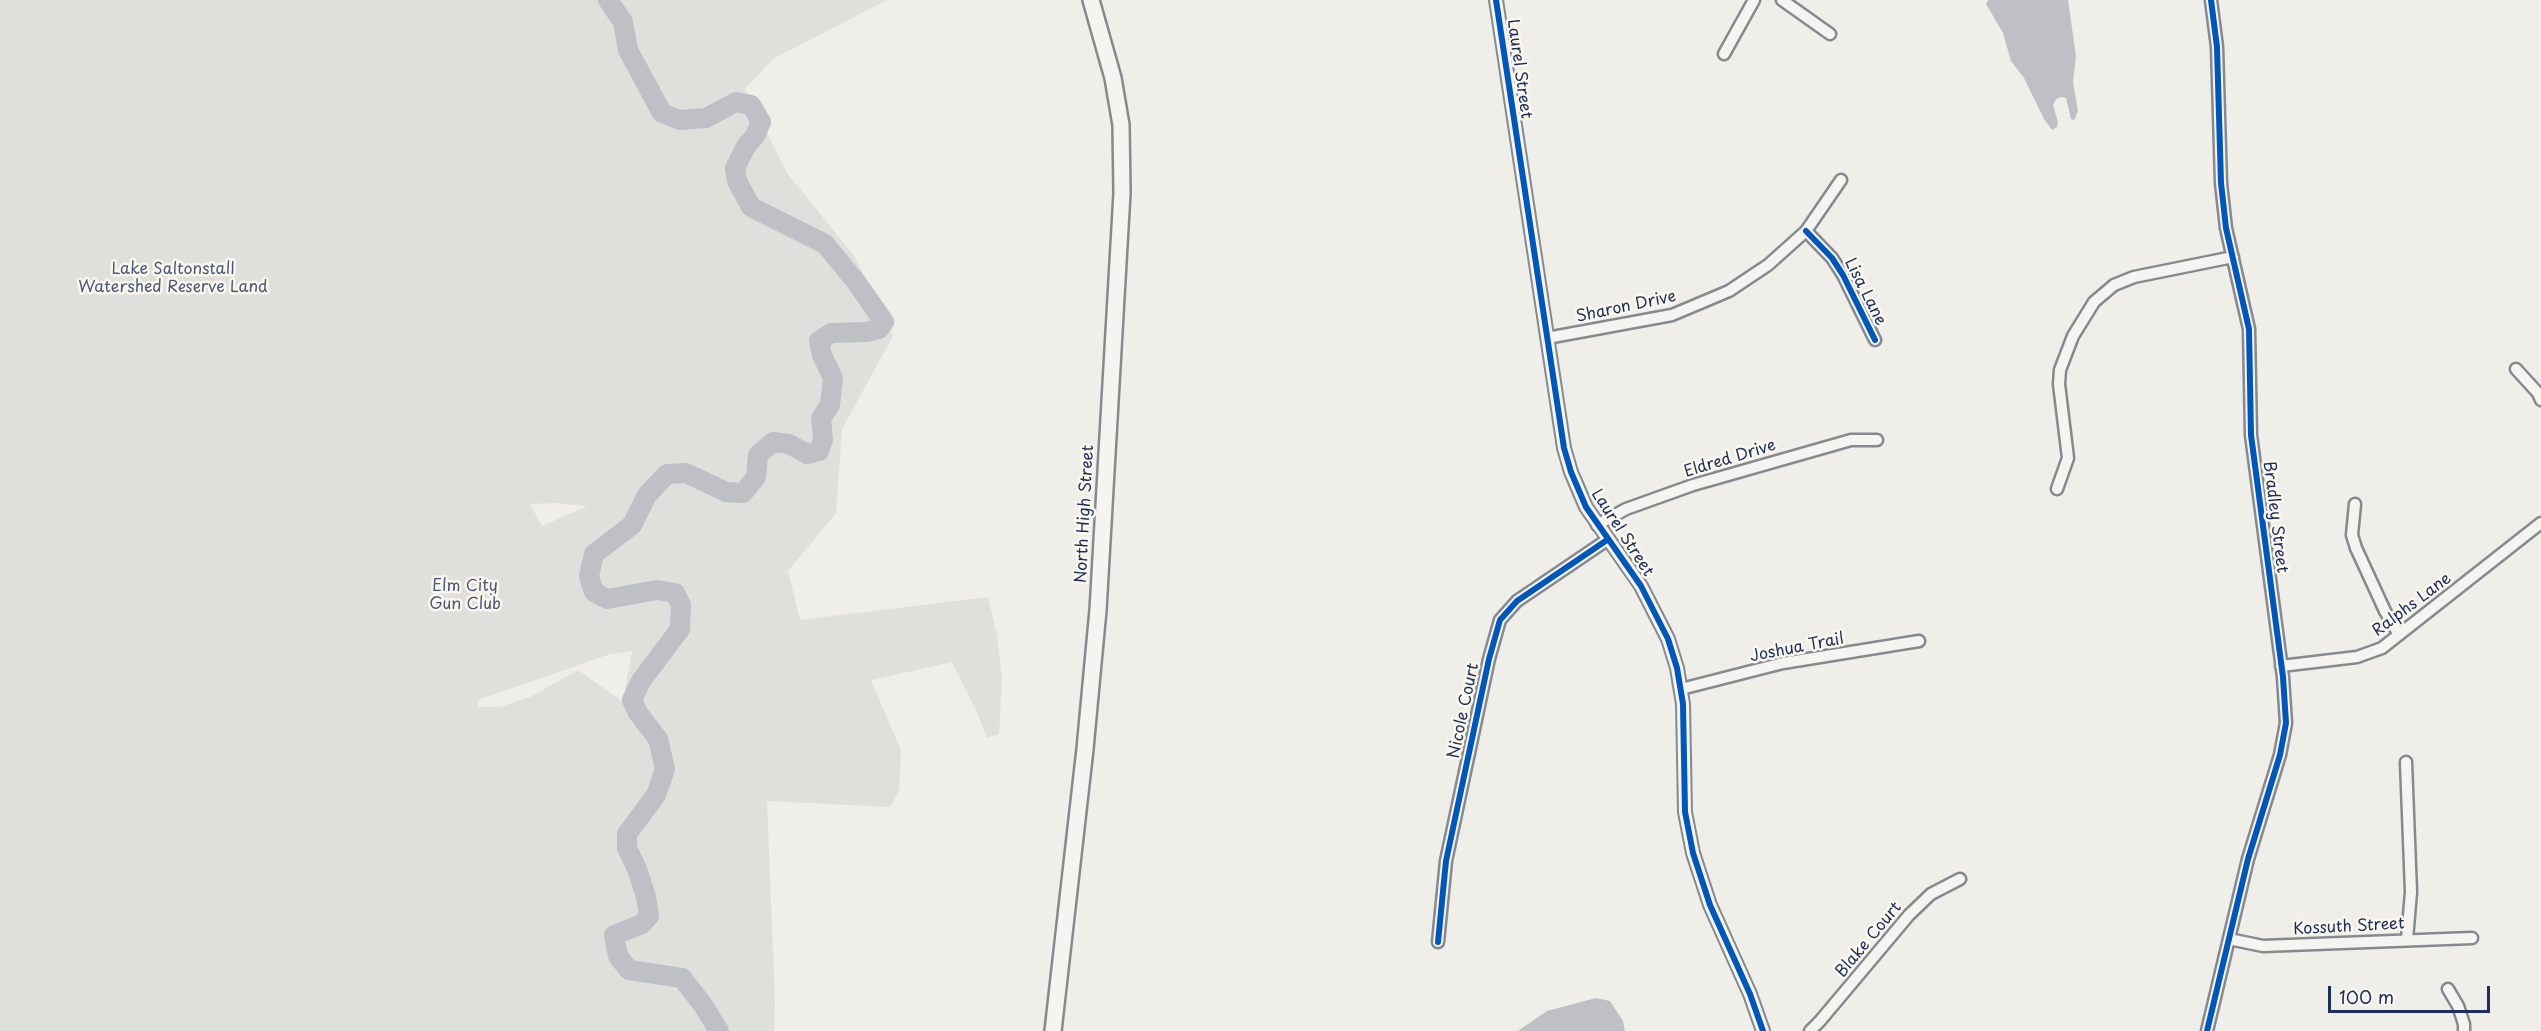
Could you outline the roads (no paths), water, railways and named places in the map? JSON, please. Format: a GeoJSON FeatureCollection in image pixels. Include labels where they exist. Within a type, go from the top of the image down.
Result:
{"type":"FeatureCollection","features":[{"type":"Feature","properties":{"kind":"main road","name":"North High Street"},"geometry":{"type":"LineString","coordinates":[[1053,1031],[1084,759],[1098,610],[1122,194],[1119,115],[1113,78],[1092,0]]}},
{"type":"Feature","properties":{"kind":"street","name":"Laurel Street"},"geometry":{"type":"LineString","coordinates":[[1496,0],[1564,448],[1578,490],[1597,525],[1641,586],[1661,621],[1674,658],[1681,689],[1685,812],[1693,853],[1710,905],[1741,974],[1763,1031]]}},
{"type":"Feature","properties":{"kind":"street"},"geometry":{"type":"LineString","coordinates":[[1724,54],[1754,0]]}},
{"type":"Feature","properties":{"kind":"street"},"geometry":{"type":"LineString","coordinates":[[1782,0],[1830,34]]}},
{"type":"Feature","properties":{"kind":"street","name":"Bradley Street"},"geometry":{"type":"LineString","coordinates":[[2207,1031],[2255,831],[2283,740],[2286,706],[2251,435],[2249,328],[2233,257],[2221,183],[2216,29],[2211,0]]}},
{"type":"Feature","properties":{"kind":"street","name":"Sharon Drive"},"geometry":{"type":"LineString","coordinates":[[1547,338],[1654,319],[1694,307],[1729,291],[1768,265],[1806,231],[1841,180]]}},
{"type":"Feature","properties":{"kind":"street","name":"Lisa Lane"},"geometry":{"type":"LineString","coordinates":[[1806,231],[1832,258],[1843,275],[1875,340]]}},
{"type":"Feature","properties":{"kind":"street"},"geometry":{"type":"LineString","coordinates":[[2058,489],[2068,458],[2059,384],[2060,370],[2073,336],[2094,302],[2114,285],[2134,277],[2233,257]]}},
{"type":"Feature","properties":{"kind":"street"},"geometry":{"type":"LineString","coordinates":[[2516,369],[2538,393],[2541,400]]}},
{"type":"Feature","properties":{"kind":"street","name":"Eldred Drive"},"geometry":{"type":"LineString","coordinates":[[1597,525],[1626,509],[1693,484],[1851,440],[1877,440]]}},
{"type":"Feature","properties":{"kind":"street"},"geometry":{"type":"LineString","coordinates":[[2355,504],[2352,535],[2356,548],[2385,611],[2399,635]]}},
{"type":"Feature","properties":{"kind":"street","name":"Ralphs Lane"},"geometry":{"type":"LineString","coordinates":[[2281,666],[2357,657],[2382,648],[2541,523]]}},
{"type":"Feature","properties":{"kind":"street","name":"Nicole Court"},"geometry":{"type":"LineString","coordinates":[[1438,942],[1448,850],[1489,659],[1500,620],[1509,607],[1526,594],[1607,540]]}},
{"type":"Feature","properties":{"kind":"street","name":"Joshua Trail"},"geometry":{"type":"LineString","coordinates":[[1681,689],[1783,663],[1919,641]]}},
{"type":"Feature","properties":{"kind":"street"},"geometry":{"type":"LineString","coordinates":[[2406,762],[2411,892],[2407,939]]}},
{"type":"Feature","properties":{"kind":"street","name":"Blake Court"},"geometry":{"type":"LineString","coordinates":[[1810,1031],[1909,915],[1931,894],[1960,879]]}},
{"type":"Feature","properties":{"kind":"street","name":"Kossuth Street"},"geometry":{"type":"LineString","coordinates":[[2229,939],[2263,945],[2407,939],[2472,939]]}},
{"type":"Feature","properties":{"kind":"street"},"geometry":{"type":"LineString","coordinates":[[2448,989],[2458,1006],[2464,1023],[2464,1031]]}},
{"type":"Feature","properties":{"kind":"waterway"},"geometry":{"type":"LineString","coordinates":[[608,0],[623,22],[628,50],[662,113],[680,120],[706,118],[736,102],[751,105],[761,122],[735,168],[737,181],[751,207],[825,244],[857,283],[884,322],[879,329],[867,332],[831,333],[819,341],[822,355],[833,378],[830,405],[821,418],[823,440],[819,451],[807,454],[789,444],[773,442],[758,455],[756,477],[743,493],[726,492],[686,473],[667,474],[647,495],[632,525],[594,554],[589,576],[594,592],[607,599],[657,590],[675,593],[681,605],[680,629],[641,681],[632,700],[638,713],[658,739],[665,769],[656,795],[627,834],[627,848],[637,869],[649,916],[642,924],[614,935],[618,956],[629,970],[682,978],[719,1031]]}},
{"type":"Feature","properties":{"kind":"park label","name":"Lake Saltonstall Watershed Reserve Land"},"geometry":{"type":"Point","coordinates":[173,279]}},
{"type":"Feature","properties":{"kind":"park label","name":"Elm City Gun Club"},"geometry":{"type":"Point","coordinates":[465,596]}}]}
